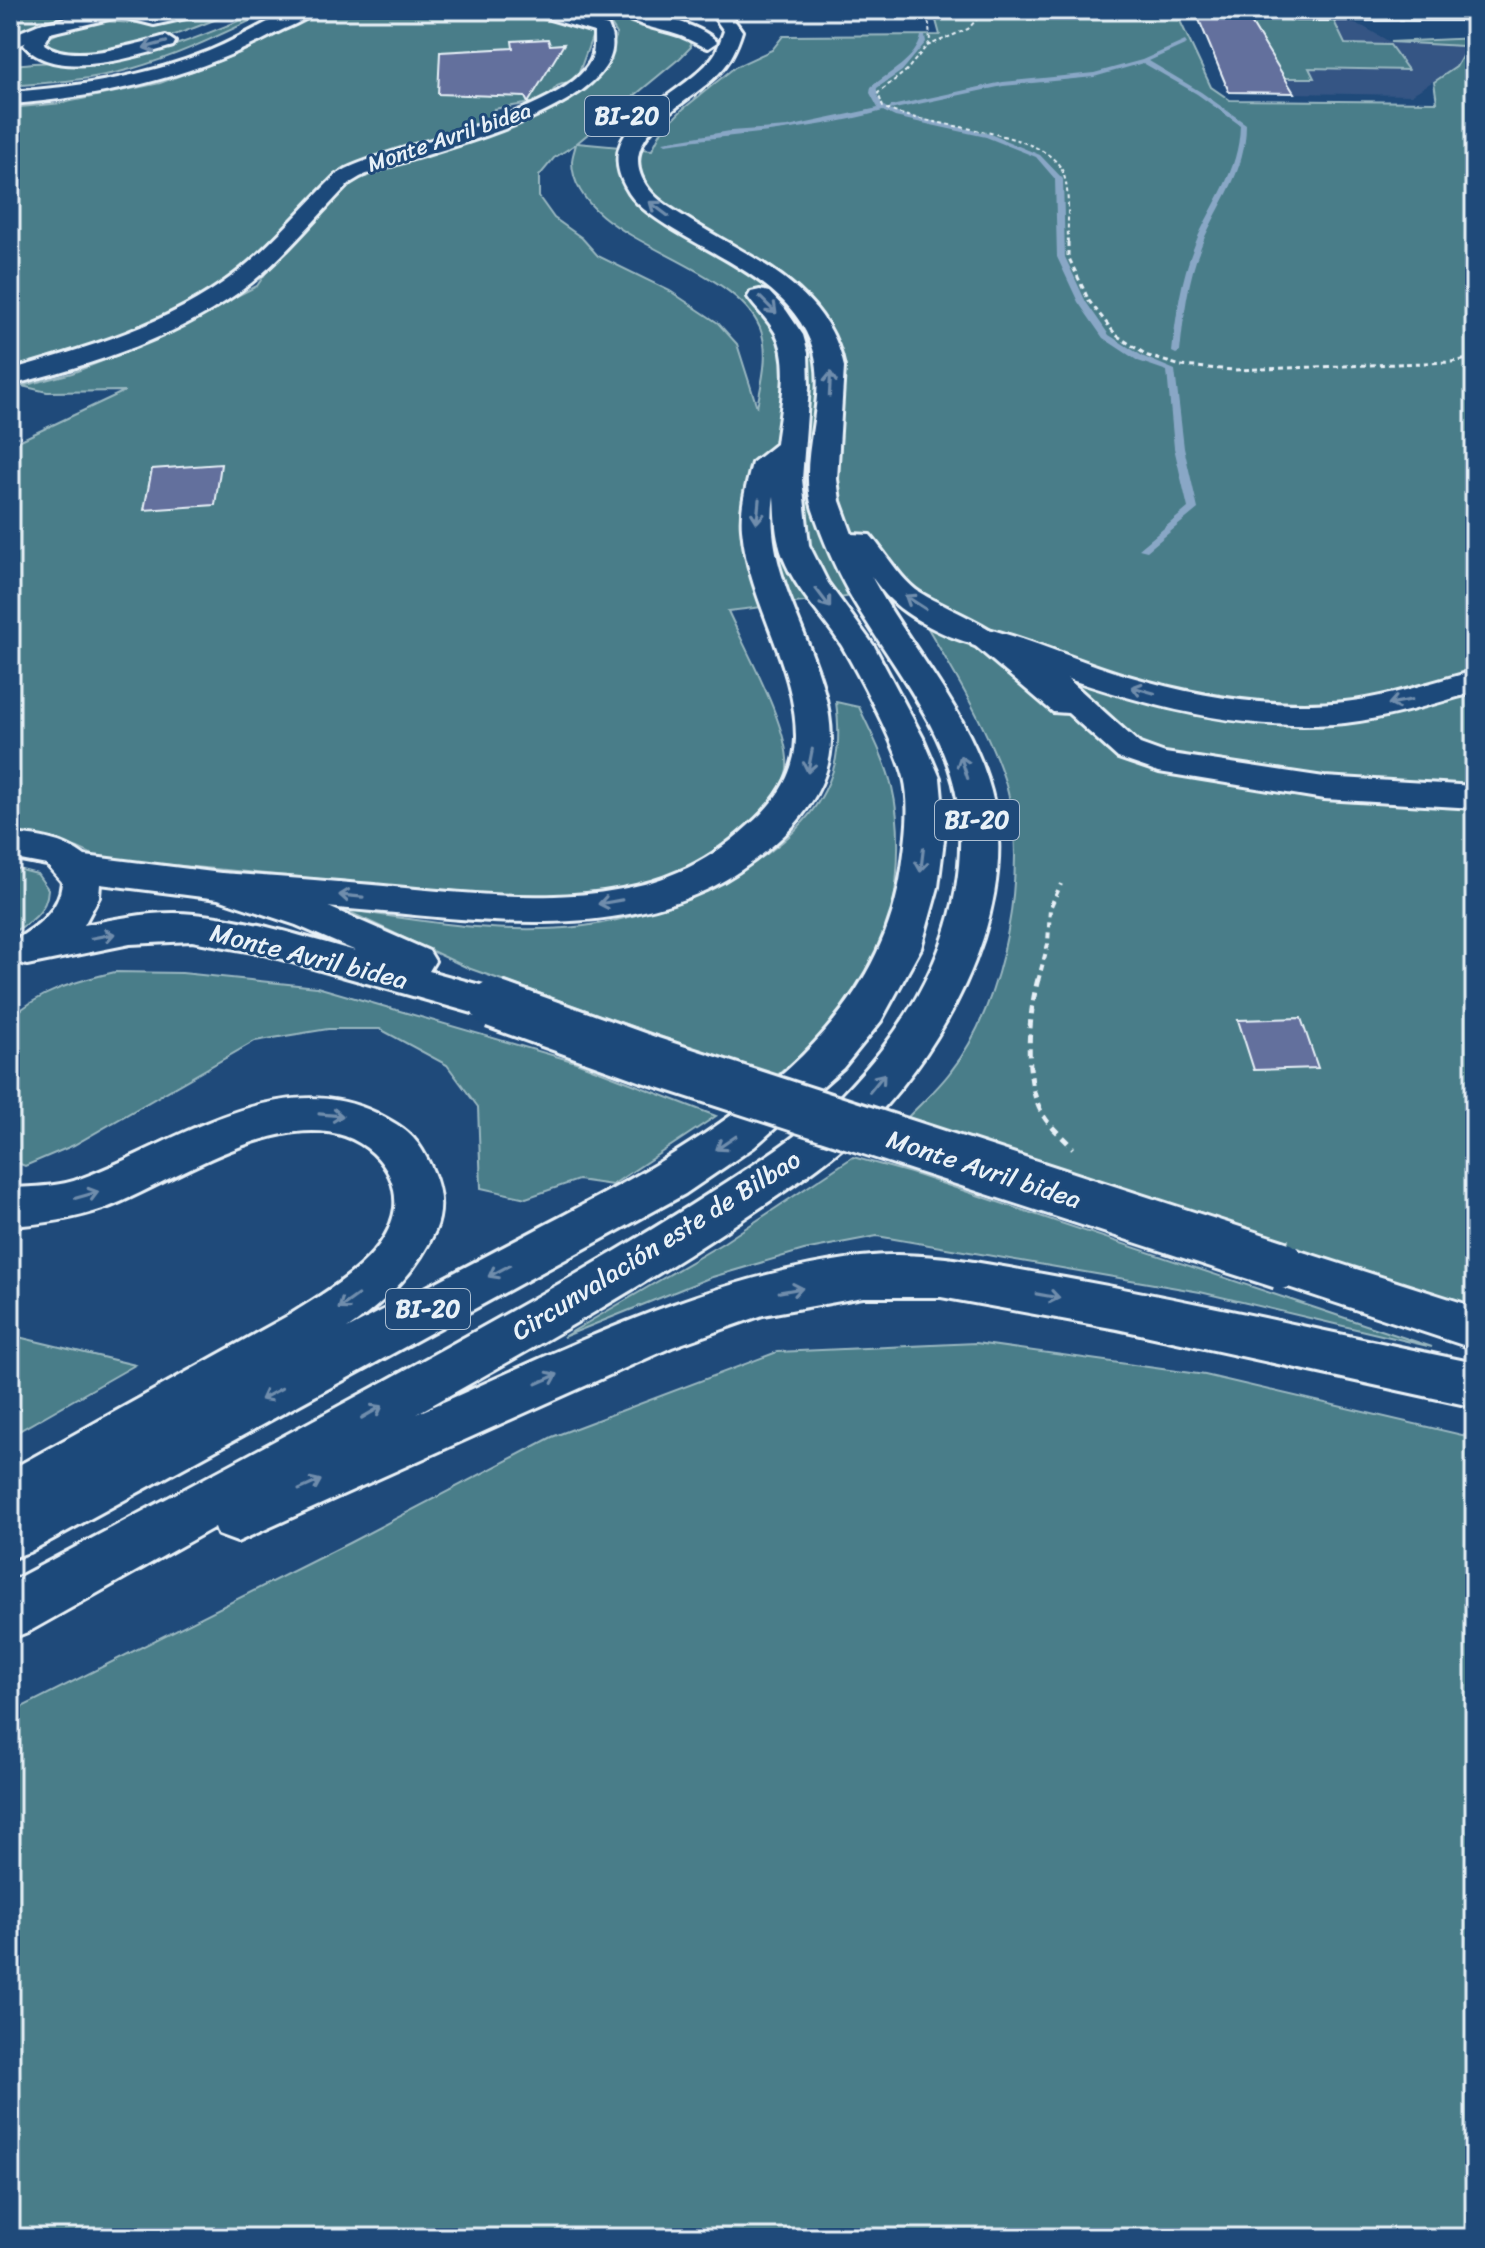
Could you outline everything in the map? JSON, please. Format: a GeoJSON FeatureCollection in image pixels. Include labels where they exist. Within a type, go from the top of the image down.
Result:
{"type":"FeatureCollection","features":[{"type":"Feature","properties":{"kind":"main road"},"geometry":{"type":"LineString","coordinates":[[10,43],[44,29],[123,10]]}},
{"type":"Feature","properties":{"kind":"main road"},"geometry":{"type":"LineString","coordinates":[[10,90],[102,78],[157,65],[209,47],[285,10]]}},
{"type":"Feature","properties":{"kind":"main road"},"geometry":{"type":"LineString","coordinates":[[10,98],[91,89],[171,71],[233,48],[307,10]]}},
{"type":"Feature","properties":{"kind":"main road","name":"Circunvalación este de Bilbao"},"geometry":{"type":"LineString","coordinates":[[10,1612],[588,1294],[802,1156],[856,1109],[915,1035],[946,987],[958,956],[977,870],[977,808],[943,713],[848,568],[824,497],[831,369],[826,342],[814,319],[775,280],[660,210],[634,186],[627,171],[632,142],[641,129],[712,70],[729,51],[733,31],[718,10]]}},
{"type":"Feature","properties":{"kind":"main road"},"geometry":{"type":"LineString","coordinates":[[628,11],[643,20],[682,15]]}},
{"type":"Feature","properties":{"kind":"main road","name":"BI-20"},"geometry":{"type":"LineString","coordinates":[[616,126],[686,74],[704,55],[708,42],[707,26],[682,15]]}},
{"type":"Feature","properties":{"kind":"main road"},"geometry":{"type":"LineString","coordinates":[[44,29],[34,45],[50,57]]}},
{"type":"Feature","properties":{"kind":"main road"},"geometry":{"type":"LineString","coordinates":[[10,62],[123,53],[191,34]]}},
{"type":"Feature","properties":{"kind":"main road","name":"Circunvalación este de Bilbao"},"geometry":{"type":"LineString","coordinates":[[10,1534],[669,1181],[738,1135],[828,1057],[866,1010],[901,948],[919,887],[926,832],[922,778],[889,703],[858,646],[813,585],[794,545],[787,479],[796,387],[795,353],[790,335],[777,315],[740,281],[657,231],[623,206]]}},
{"type":"Feature","properties":{"kind":"main road"},"geometry":{"type":"LineString","coordinates":[[221,886],[517,909],[587,906],[643,896],[688,881],[735,858],[770,829],[798,797],[812,765],[814,727],[804,677],[775,605],[756,526],[766,463],[789,444]]}},
{"type":"Feature","properties":{"kind":"main road"},"geometry":{"type":"LineString","coordinates":[[824,462],[853,533],[904,596],[927,611],[984,638],[1049,660],[1188,702],[1277,714],[1343,712],[1406,701],[1475,681]]}},
{"type":"Feature","properties":{"kind":"main road"},"geometry":{"type":"LineString","coordinates":[[10,846],[49,850],[75,868],[81,880],[81,895],[75,910],[56,932],[18,954]]}},
{"type":"Feature","properties":{"kind":"main road","name":"Monte Avril bidea"},"geometry":{"type":"LineString","coordinates":[[75,868],[221,886],[355,933],[494,1004]]}},
{"type":"Feature","properties":{"kind":"main road","name":"Monte Avril bidea"},"geometry":{"type":"LineString","coordinates":[[18,954],[130,930],[192,927],[264,940],[494,1004],[650,1060],[1475,1328]]}},
{"type":"Feature","properties":{"kind":"main road"},"geometry":{"type":"LineString","coordinates":[[10,1207],[37,1206],[91,1195],[249,1125],[325,1114],[350,1117],[394,1145],[411,1169],[418,1205],[410,1236],[386,1268],[353,1299],[308,1329],[10,1498]]}},
{"type":"Feature","properties":{"kind":"main road"},"geometry":{"type":"LineString","coordinates":[[10,1623],[227,1522],[656,1332],[763,1295],[863,1277],[956,1279],[1117,1308],[1475,1385]]}},
{"type":"Feature","properties":{"kind":"street"},"geometry":{"type":"LineString","coordinates":[[123,10],[154,20],[198,10]]}},
{"type":"Feature","properties":{"kind":"street","name":"Monte Avril bidea"},"geometry":{"type":"LineString","coordinates":[[10,378],[89,355],[192,309],[231,286],[343,179],[362,166],[432,147],[525,113],[581,84],[598,66],[604,45],[602,30],[539,10]]}},
{"type":"Feature","properties":{"kind":"street"},"geometry":{"type":"LineString","coordinates":[[1281,11],[1475,14]]}},
{"type":"Feature","properties":{"kind":"street"},"geometry":{"type":"LineString","coordinates":[[1403,12],[1417,30],[1429,32]]}},
{"type":"Feature","properties":{"kind":"street"},"geometry":{"type":"LineString","coordinates":[[984,638],[1026,676],[1078,715],[1098,725]]}},
{"type":"Feature","properties":{"kind":"street"},"geometry":{"type":"LineString","coordinates":[[1049,660],[1048,673],[1055,684],[1098,725],[1129,751],[1159,762],[1324,788],[1475,797]]}},
{"type":"Feature","properties":{"kind":"path"},"geometry":{"type":"LineString","coordinates":[[921,10],[929,24],[927,46]]}},
{"type":"Feature","properties":{"kind":"path"},"geometry":{"type":"LineString","coordinates":[[985,10],[981,19],[968,29],[927,46],[906,71],[878,93],[883,107],[898,115],[994,133],[1033,147],[1055,160],[1063,172],[1066,192],[1068,256],[1089,301],[1116,335],[1148,356],[1181,366],[1234,370],[1451,362],[1475,358]]}},
{"type":"Feature","properties":{"kind":"path"},"geometry":{"type":"LineString","coordinates":[[1204,10],[1281,11]]}},
{"type":"Feature","properties":{"kind":"path"},"geometry":{"type":"LineString","coordinates":[[1061,884],[1050,908],[1048,944],[1033,997],[1029,1077],[1043,1116],[1075,1150]]}},
{"type":"Feature","properties":{"kind":"shaded area"},"geometry":{"type":"Polygon","coordinates":[[[1197,15],[1332,17],[1364,27],[1390,42],[1463,46],[1464,53],[1456,67],[1411,95],[1227,92],[1197,15]]]}},
{"type":"Feature","properties":{"kind":"green space"},"geometry":{"type":"Polygon","coordinates":[[[10,10],[105,10],[52,21],[10,37],[10,10]]]}},
{"type":"Feature","properties":{"kind":"green space"},"geometry":{"type":"Polygon","coordinates":[[[210,10],[238,10],[167,37],[120,49],[71,53],[45,50],[42,41],[62,31],[101,21],[153,24],[210,10]]]}},
{"type":"Feature","properties":{"kind":"green space"},"geometry":{"type":"Polygon","coordinates":[[[265,10],[273,10],[186,50],[131,69],[86,78],[10,86],[10,66],[106,61],[139,55],[194,39],[265,10]]]}},
{"type":"Feature","properties":{"kind":"green space"},"geometry":{"type":"Polygon","coordinates":[[[346,10],[515,11],[576,23],[593,34],[577,78],[557,86],[544,101],[494,109],[489,121],[477,127],[346,168],[230,278],[201,297],[110,343],[10,375],[10,108],[62,103],[160,83],[240,53],[304,21],[346,10]]]}},
{"type":"Feature","properties":{"kind":"green space"},"geometry":{"type":"Polygon","coordinates":[[[559,10],[609,10],[636,25],[688,37],[691,47],[577,143],[652,150],[662,130],[683,109],[735,67],[772,50],[783,36],[940,35],[934,13],[920,10],[1175,10],[1211,87],[1230,100],[1437,102],[1434,82],[1456,67],[1464,53],[1463,46],[1390,42],[1475,38],[1475,1315],[905,1120],[951,1071],[970,1043],[985,1010],[1007,934],[1015,855],[1013,818],[998,761],[961,686],[905,590],[728,611],[775,712],[782,733],[787,769],[779,790],[756,821],[717,855],[671,878],[620,891],[566,896],[510,896],[98,858],[56,841],[10,837],[10,445],[125,391],[47,392],[22,386],[72,373],[125,352],[257,286],[271,265],[355,176],[394,162],[431,155],[560,106],[586,90],[604,72],[617,34],[612,26],[559,10]],[[576,144],[554,158],[539,176],[539,197],[554,218],[582,238],[598,256],[670,291],[718,323],[737,344],[757,407],[764,367],[760,328],[743,304],[718,284],[624,231],[598,212],[579,189],[572,162],[576,144]]]}},
{"type":"Feature","properties":{"kind":"green space"},"geometry":{"type":"Polygon","coordinates":[[[1247,16],[1332,17],[1345,44],[1390,45],[1408,70],[1309,68],[1314,78],[1284,78],[1247,16]]]}},
{"type":"Feature","properties":{"kind":"green space"},"geometry":{"type":"Polygon","coordinates":[[[836,702],[859,707],[892,787],[898,830],[893,904],[882,949],[865,983],[829,1027],[775,1077],[468,968],[343,909],[463,926],[554,929],[615,920],[685,898],[753,863],[783,841],[807,817],[825,790],[834,768],[838,736],[836,702]]]}},
{"type":"Feature","properties":{"kind":"green space"},"geometry":{"type":"Polygon","coordinates":[[[10,867],[37,874],[48,889],[41,911],[10,933],[10,867]]]}},
{"type":"Feature","properties":{"kind":"green space"},"geometry":{"type":"Polygon","coordinates":[[[115,972],[182,973],[317,987],[576,1062],[716,1116],[612,1185],[578,1180],[526,1198],[481,1188],[478,1107],[447,1065],[380,1029],[328,1029],[255,1041],[74,1145],[25,1166],[10,1160],[10,1019],[46,994],[115,972]]]}},
{"type":"Feature","properties":{"kind":"green space"},"geometry":{"type":"Polygon","coordinates":[[[853,1157],[911,1173],[1432,1347],[1200,1292],[877,1236],[804,1250],[709,1278],[563,1337],[723,1243],[853,1157]]]}},
{"type":"Feature","properties":{"kind":"green space"},"geometry":{"type":"Polygon","coordinates":[[[10,1335],[135,1365],[10,1436],[10,1335]]]}},
{"type":"Feature","properties":{"kind":"green space"},"geometry":{"type":"Polygon","coordinates":[[[976,1343],[1205,1375],[1475,1438],[1475,2238],[10,2238],[10,1713],[552,1437],[777,1352],[976,1343]]]}},
{"type":"Feature","properties":{"kind":"building"},"geometry":{"type":"Polygon","coordinates":[[[1197,15],[1247,16],[1294,93],[1229,92],[1197,15]]]}},
{"type":"Feature","properties":{"kind":"building"},"geometry":{"type":"Polygon","coordinates":[[[548,39],[550,45],[564,44],[528,103],[525,97],[438,94],[440,52],[513,48],[512,41],[548,39]]]}},
{"type":"Feature","properties":{"kind":"building"},"geometry":{"type":"Polygon","coordinates":[[[221,464],[215,505],[144,510],[152,469],[221,464]]]}},
{"type":"Feature","properties":{"kind":"building"},"geometry":{"type":"Polygon","coordinates":[[[1301,1018],[1318,1068],[1254,1070],[1238,1020],[1301,1018]]]}},
{"type":"Feature","properties":{"kind":"waterway"},"geometry":{"type":"LineString","coordinates":[[923,37],[923,42],[900,70],[874,87],[873,93],[880,107],[895,115],[988,135],[1038,156],[1059,179],[1061,257],[1082,302],[1106,336]]}},
{"type":"Feature","properties":{"kind":"waterway"},"geometry":{"type":"LineString","coordinates":[[1144,61],[1185,43]]}},
{"type":"Feature","properties":{"kind":"waterway"},"geometry":{"type":"LineString","coordinates":[[891,108],[1003,84],[1094,75],[1144,61]]}},
{"type":"Feature","properties":{"kind":"waterway"},"geometry":{"type":"LineString","coordinates":[[1144,61],[1199,93],[1243,124],[1243,141],[1235,172],[1199,243],[1190,269],[1176,352]]}},
{"type":"Feature","properties":{"kind":"waterway"},"geometry":{"type":"LineString","coordinates":[[666,142],[788,129],[880,110]]}},
{"type":"Feature","properties":{"kind":"waterway"},"geometry":{"type":"LineString","coordinates":[[1108,337],[1141,359],[1171,370]]}},
{"type":"Feature","properties":{"kind":"waterway"},"geometry":{"type":"LineString","coordinates":[[1144,549],[1193,509],[1179,448],[1171,370]]}},
{"type":"Feature","properties":{"kind":"waterway"},"geometry":{"type":"LineString","coordinates":[[1171,370],[1172,375]]}}]}
